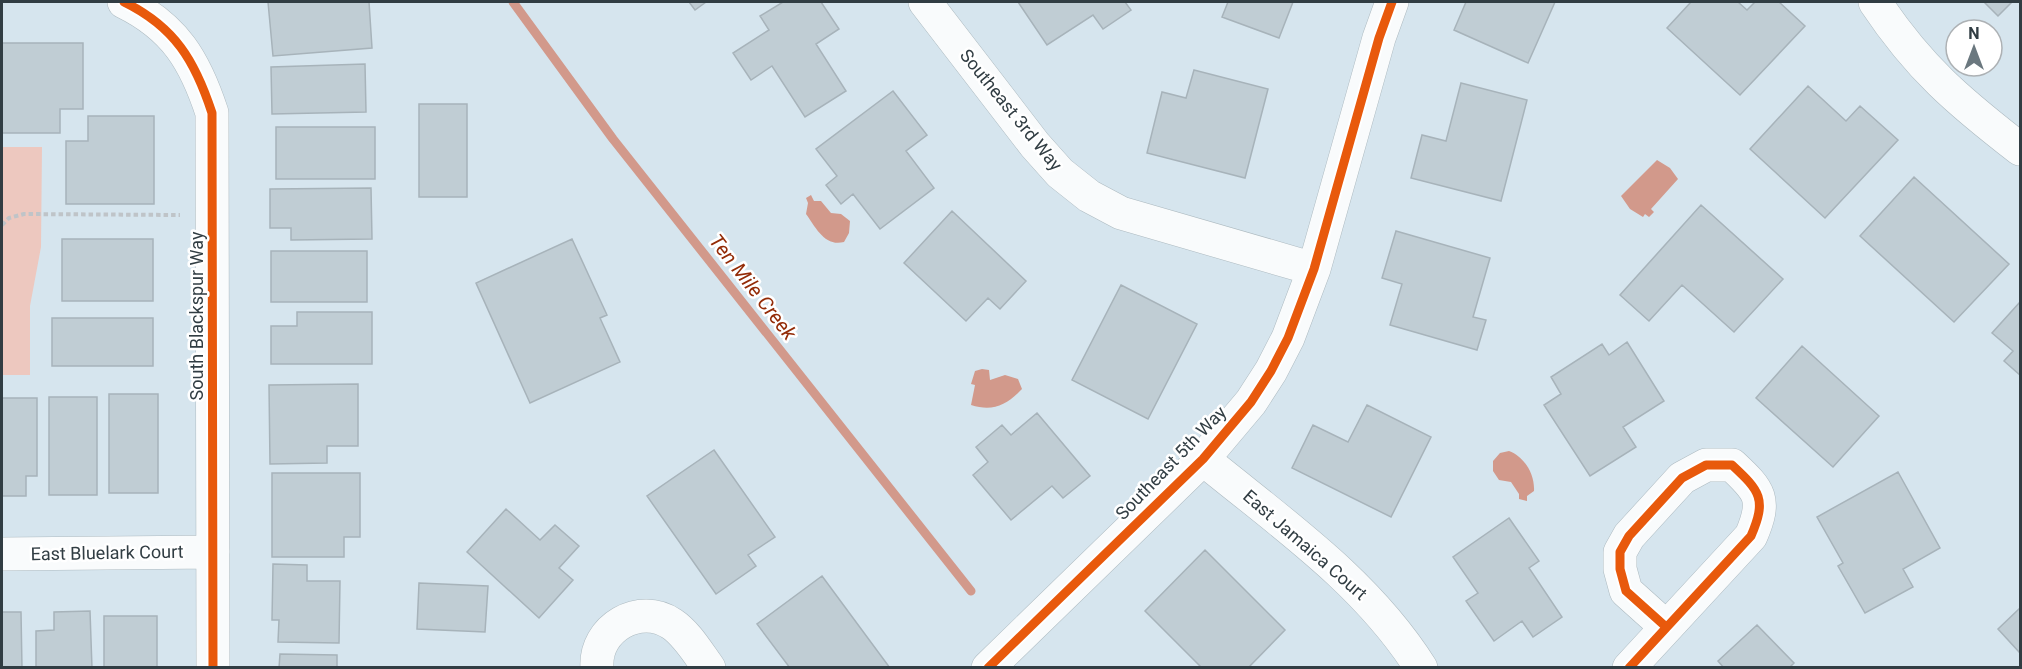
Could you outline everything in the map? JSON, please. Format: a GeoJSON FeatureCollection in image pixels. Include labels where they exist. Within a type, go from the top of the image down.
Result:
{"type":"FeatureCollection","features":[{"type":"Feature","properties":{"kind":"street","name":"South Blackspur Way"},"geometry":{"type":"LineString","coordinates":[[124,2],[143,11],[177,40],[200,76],[212,113],[213,668]]}},
{"type":"Feature","properties":{"kind":"street","name":"Southeast 3rd Way"},"geometry":{"type":"LineString","coordinates":[[925,2],[1035,145],[1060,172],[1089,196],[1120,213],[1314,269]]}},
{"type":"Feature","properties":{"kind":"street","name":"Southeast 5th Way"},"geometry":{"type":"LineString","coordinates":[[988,668],[1203,459],[1251,402],[1271,371],[1288,338],[1314,269],[1379,38],[1392,2]]}},
{"type":"Feature","properties":{"kind":"street"},"geometry":{"type":"LineString","coordinates":[[1875,2],[1910,52],[1934,79],[2020,149]]}},
{"type":"Feature","properties":{"kind":"street","name":"East Jamaica Court"},"geometry":{"type":"LineString","coordinates":[[1203,459],[1336,567],[1363,592],[1388,620],[1421,668]]}},
{"type":"Feature","properties":{"kind":"street"},"geometry":{"type":"LineString","coordinates":[[1629,668],[1643,655],[1665,626],[1751,536],[1761,512],[1754,486],[1732,465],[1706,465],[1682,478],[1629,536],[1620,552],[1620,569],[1626,591],[1665,626]]}},
{"type":"Feature","properties":{"kind":"street","name":"East Bluelark Court"},"geometry":{"type":"LineString","coordinates":[[2,554],[213,552]]}},
{"type":"Feature","properties":{"kind":"street"},"geometry":{"type":"LineString","coordinates":[[597,668],[598,651],[611,629],[626,619],[642,615],[663,619],[674,625],[709,668]]}},
{"type":"Feature","properties":{"kind":"path"},"geometry":{"type":"LineString","coordinates":[[2,225],[9,218],[24,214],[186,215]]}},
{"type":"Feature","properties":{"kind":"shaded area"},"geometry":{"type":"Polygon","coordinates":[[[2,147],[42,147],[41,247],[30,306],[30,375],[2,375],[2,147]]]}},
{"type":"Feature","properties":{"kind":"shaded area"},"geometry":{"type":"Polygon","coordinates":[[[1657,160],[1670,168],[1678,179],[1651,209],[1654,212],[1649,217],[1645,214],[1643,217],[1630,209],[1621,196],[1657,160]]]}},
{"type":"Feature","properties":{"kind":"shaded area"},"geometry":{"type":"Polygon","coordinates":[[[811,195],[814,201],[821,201],[831,213],[841,214],[850,221],[849,233],[844,242],[831,242],[813,225],[806,214],[808,203],[806,198],[811,195]]]}},
{"type":"Feature","properties":{"kind":"shaded area"},"geometry":{"type":"Polygon","coordinates":[[[989,370],[990,380],[1005,375],[1018,379],[1022,389],[999,406],[986,408],[971,405],[975,385],[971,384],[975,371],[989,370]]]}},
{"type":"Feature","properties":{"kind":"shaded area"},"geometry":{"type":"Polygon","coordinates":[[[1509,451],[1524,462],[1531,473],[1534,491],[1527,496],[1527,501],[1519,499],[1519,494],[1511,482],[1499,480],[1493,471],[1493,461],[1500,453],[1509,451]]]}},
{"type":"Feature","properties":{"kind":"building"},"geometry":{"type":"Polygon","coordinates":[[[268,2],[369,2],[372,48],[273,56],[268,2]]]}},
{"type":"Feature","properties":{"kind":"building"},"geometry":{"type":"Polygon","coordinates":[[[689,2],[706,2],[695,10],[689,2]]]}},
{"type":"Feature","properties":{"kind":"building"},"geometry":{"type":"Polygon","coordinates":[[[783,2],[821,2],[839,29],[816,44],[846,91],[805,117],[772,66],[751,80],[733,53],[769,30],[760,16],[783,2]]]}},
{"type":"Feature","properties":{"kind":"building"},"geometry":{"type":"Polygon","coordinates":[[[1018,2],[1125,2],[1131,10],[1103,29],[1093,15],[1047,45],[1018,2]]]}},
{"type":"Feature","properties":{"kind":"building"},"geometry":{"type":"Polygon","coordinates":[[[1228,2],[1293,2],[1279,38],[1222,17],[1228,2]]]}},
{"type":"Feature","properties":{"kind":"building"},"geometry":{"type":"Polygon","coordinates":[[[1466,2],[1555,2],[1528,63],[1454,30],[1466,2]]]}},
{"type":"Feature","properties":{"kind":"building"},"geometry":{"type":"Polygon","coordinates":[[[1691,2],[1738,2],[1747,10],[1755,2],[1779,2],[1805,26],[1740,95],[1667,28],[1691,2]]]}},
{"type":"Feature","properties":{"kind":"building"},"geometry":{"type":"Polygon","coordinates":[[[1984,2],[2012,2],[1998,16],[1984,2]]]}},
{"type":"Feature","properties":{"kind":"building"},"geometry":{"type":"Polygon","coordinates":[[[2,43],[83,43],[83,109],[60,109],[60,133],[2,133],[2,43]]]}},
{"type":"Feature","properties":{"kind":"building"},"geometry":{"type":"Polygon","coordinates":[[[365,64],[366,112],[272,114],[271,67],[365,64]]]}},
{"type":"Feature","properties":{"kind":"building"},"geometry":{"type":"Polygon","coordinates":[[[1194,70],[1268,89],[1245,178],[1147,153],[1162,92],[1186,98],[1194,70]]]}},
{"type":"Feature","properties":{"kind":"building"},"geometry":{"type":"Polygon","coordinates":[[[1461,83],[1527,100],[1501,201],[1411,178],[1422,135],[1446,141],[1461,83]]]}},
{"type":"Feature","properties":{"kind":"building"},"geometry":{"type":"Polygon","coordinates":[[[1808,86],[1846,121],[1860,106],[1898,140],[1825,218],[1750,149],[1808,86]]]}},
{"type":"Feature","properties":{"kind":"building"},"geometry":{"type":"Polygon","coordinates":[[[893,91],[927,135],[906,151],[934,188],[880,229],[853,194],[841,204],[826,185],[837,176],[816,149],[893,91]]]}},
{"type":"Feature","properties":{"kind":"building"},"geometry":{"type":"Polygon","coordinates":[[[419,104],[467,104],[467,197],[419,197],[419,104]]]}},
{"type":"Feature","properties":{"kind":"building"},"geometry":{"type":"Polygon","coordinates":[[[88,116],[154,116],[154,204],[66,204],[66,141],[88,141],[88,116]]]}},
{"type":"Feature","properties":{"kind":"building"},"geometry":{"type":"Polygon","coordinates":[[[276,127],[375,127],[375,179],[276,179],[276,127]]]}},
{"type":"Feature","properties":{"kind":"building"},"geometry":{"type":"Polygon","coordinates":[[[1914,177],[2009,264],[1954,322],[1860,236],[1914,177]]]}},
{"type":"Feature","properties":{"kind":"building"},"geometry":{"type":"Polygon","coordinates":[[[371,188],[372,239],[291,240],[291,228],[270,228],[270,189],[371,188]]]}},
{"type":"Feature","properties":{"kind":"building"},"geometry":{"type":"Polygon","coordinates":[[[1701,205],[1783,279],[1734,332],[1682,285],[1649,321],[1620,295],[1701,205]]]}},
{"type":"Feature","properties":{"kind":"building"},"geometry":{"type":"Polygon","coordinates":[[[952,211],[1026,281],[1000,309],[988,298],[966,321],[904,263],[952,211]]]}},
{"type":"Feature","properties":{"kind":"building"},"geometry":{"type":"Polygon","coordinates":[[[1396,231],[1490,258],[1473,317],[1486,320],[1477,350],[1390,325],[1402,284],[1382,278],[1396,231]]]}},
{"type":"Feature","properties":{"kind":"building"},"geometry":{"type":"Polygon","coordinates":[[[62,239],[153,239],[153,301],[62,301],[62,239]]]}},
{"type":"Feature","properties":{"kind":"building"},"geometry":{"type":"Polygon","coordinates":[[[572,239],[607,315],[600,318],[620,362],[530,403],[476,283],[572,239]]]}},
{"type":"Feature","properties":{"kind":"building"},"geometry":{"type":"Polygon","coordinates":[[[271,251],[367,251],[367,302],[271,302],[271,251]]]}},
{"type":"Feature","properties":{"kind":"building"},"geometry":{"type":"Polygon","coordinates":[[[1121,285],[1197,324],[1148,419],[1072,380],[1121,285]]]}},
{"type":"Feature","properties":{"kind":"building"},"geometry":{"type":"Polygon","coordinates":[[[2020,302],[2020,375],[2004,361],[2013,351],[1992,333],[2020,302]]]}},
{"type":"Feature","properties":{"kind":"building"},"geometry":{"type":"Polygon","coordinates":[[[297,312],[372,312],[372,364],[271,364],[271,326],[297,326],[297,312]]]}},
{"type":"Feature","properties":{"kind":"building"},"geometry":{"type":"Polygon","coordinates":[[[52,318],[153,318],[153,366],[52,366],[52,318]]]}},
{"type":"Feature","properties":{"kind":"building"},"geometry":{"type":"Polygon","coordinates":[[[1627,342],[1664,401],[1623,427],[1636,447],[1590,476],[1544,405],[1561,394],[1551,377],[1602,344],[1609,355],[1627,342]]]}},
{"type":"Feature","properties":{"kind":"building"},"geometry":{"type":"Polygon","coordinates":[[[1802,346],[1879,416],[1833,467],[1756,398],[1802,346]]]}},
{"type":"Feature","properties":{"kind":"building"},"geometry":{"type":"Polygon","coordinates":[[[358,384],[358,446],[327,446],[327,463],[270,464],[269,385],[358,384]]]}},
{"type":"Feature","properties":{"kind":"building"},"geometry":{"type":"Polygon","coordinates":[[[109,394],[158,394],[158,493],[109,493],[109,394]]]}},
{"type":"Feature","properties":{"kind":"building"},"geometry":{"type":"Polygon","coordinates":[[[49,397],[97,397],[97,495],[49,495],[49,397]]]}},
{"type":"Feature","properties":{"kind":"building"},"geometry":{"type":"Polygon","coordinates":[[[2,398],[37,398],[37,476],[26,476],[26,496],[2,496],[2,398]]]}},
{"type":"Feature","properties":{"kind":"building"},"geometry":{"type":"Polygon","coordinates":[[[1367,405],[1431,437],[1391,517],[1292,468],[1313,425],[1348,442],[1367,405]]]}},
{"type":"Feature","properties":{"kind":"building"},"geometry":{"type":"Polygon","coordinates":[[[1037,413],[1090,476],[1063,498],[1052,486],[1011,520],[973,475],[988,462],[976,447],[1002,425],[1011,435],[1037,413]]]}},
{"type":"Feature","properties":{"kind":"building"},"geometry":{"type":"Polygon","coordinates":[[[714,450],[775,537],[748,555],[756,566],[716,594],[647,496],[714,450]]]}},
{"type":"Feature","properties":{"kind":"building"},"geometry":{"type":"Polygon","coordinates":[[[1898,472],[1940,548],[1903,569],[1913,587],[1865,613],[1838,566],[1843,563],[1817,517],[1898,472]]]}},
{"type":"Feature","properties":{"kind":"building"},"geometry":{"type":"Polygon","coordinates":[[[272,473],[360,473],[360,537],[344,537],[344,557],[272,557],[272,473]]]}},
{"type":"Feature","properties":{"kind":"building"},"geometry":{"type":"Polygon","coordinates":[[[506,509],[540,540],[555,525],[579,546],[559,568],[573,580],[539,618],[467,552],[506,509]]]}},
{"type":"Feature","properties":{"kind":"building"},"geometry":{"type":"Polygon","coordinates":[[[1509,518],[1539,561],[1529,568],[1562,617],[1533,637],[1522,621],[1494,641],[1466,601],[1478,593],[1453,557],[1509,518]]]}},
{"type":"Feature","properties":{"kind":"building"},"geometry":{"type":"Polygon","coordinates":[[[1205,550],[1285,630],[1248,668],[1202,668],[1145,611],[1205,550]]]}},
{"type":"Feature","properties":{"kind":"building"},"geometry":{"type":"Polygon","coordinates":[[[273,564],[307,565],[307,581],[340,581],[339,643],[278,642],[279,620],[272,620],[273,564]]]}},
{"type":"Feature","properties":{"kind":"building"},"geometry":{"type":"Polygon","coordinates":[[[822,576],[890,668],[790,668],[757,624],[822,576]]]}},
{"type":"Feature","properties":{"kind":"building"},"geometry":{"type":"Polygon","coordinates":[[[419,583],[488,586],[485,632],[417,629],[419,583]]]}},
{"type":"Feature","properties":{"kind":"building"},"geometry":{"type":"Polygon","coordinates":[[[2020,608],[2020,653],[1998,629],[2020,608]]]}},
{"type":"Feature","properties":{"kind":"building"},"geometry":{"type":"Polygon","coordinates":[[[90,611],[92,668],[36,668],[36,631],[54,630],[54,612],[90,611]]]}},
{"type":"Feature","properties":{"kind":"building"},"geometry":{"type":"Polygon","coordinates":[[[2,612],[21,612],[22,668],[2,668],[2,612]]]}},
{"type":"Feature","properties":{"kind":"building"},"geometry":{"type":"Polygon","coordinates":[[[104,616],[157,616],[157,668],[104,668],[104,616]]]}},
{"type":"Feature","properties":{"kind":"building"},"geometry":{"type":"Polygon","coordinates":[[[1757,625],[1794,663],[1789,668],[1724,668],[1718,661],[1757,625]]]}},
{"type":"Feature","properties":{"kind":"building"},"geometry":{"type":"Polygon","coordinates":[[[280,654],[337,655],[337,668],[279,668],[280,654]]]}},
{"type":"Feature","properties":{"kind":"waterway","name":"Ten Mile Creek"},"geometry":{"type":"LineString","coordinates":[[513,2],[613,139],[971,591]]}},
{"type":"Feature","properties":{"kind":"cycle path"},"geometry":{"type":"LineString","coordinates":[[124,2],[157,23],[181,47],[198,77],[212,113],[213,668]]}},
{"type":"Feature","properties":{"kind":"cycle path"},"geometry":{"type":"LineString","coordinates":[[988,668],[1203,459],[1251,402],[1271,371],[1288,338],[1314,269],[1379,38],[1392,2]]}},
{"type":"Feature","properties":{"kind":"cycle path"},"geometry":{"type":"LineString","coordinates":[[1629,668],[1751,536],[1759,513],[1758,496],[1755,489],[1732,465],[1706,465],[1682,478],[1629,536],[1620,552],[1620,569],[1626,591],[1665,626]]}}]}
